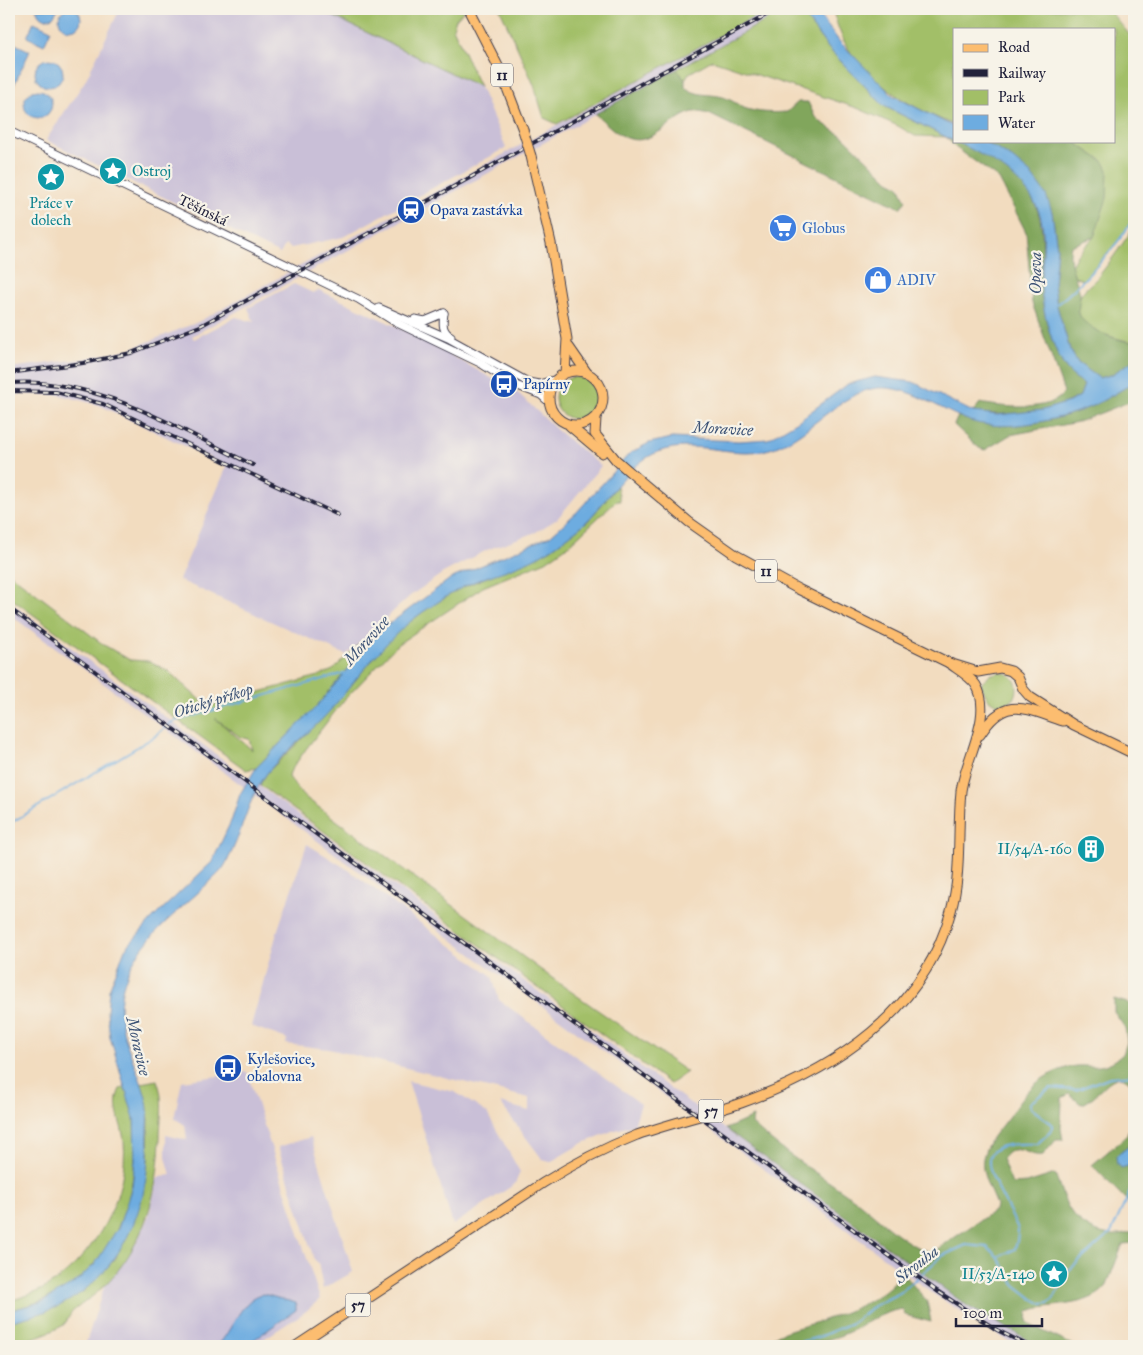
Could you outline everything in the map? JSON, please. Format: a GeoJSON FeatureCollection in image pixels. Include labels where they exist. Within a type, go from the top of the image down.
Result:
{"type":"FeatureCollection","features":[{"type":"Feature","properties":{"kind":"main road","name":"11"},"geometry":{"type":"LineString","coordinates":[[470,9],[500,70],[523,130],[545,213],[567,339],[571,352],[587,373]]}},
{"type":"Feature","properties":{"kind":"main road","name":"11"},"geometry":{"type":"LineString","coordinates":[[565,373],[567,339]]}},
{"type":"Feature","properties":{"kind":"main road"},"geometry":{"type":"LineString","coordinates":[[565,373],[578,371],[587,373],[596,380],[603,392],[604,404],[596,418],[583,425],[569,425]]}},
{"type":"Feature","properties":{"kind":"main road","name":"Těšínská"},"geometry":{"type":"LineString","coordinates":[[557,379],[565,373]]}},
{"type":"Feature","properties":{"kind":"main road"},"geometry":{"type":"LineString","coordinates":[[549,402],[550,390],[557,379]]}},
{"type":"Feature","properties":{"kind":"main road","name":"Těšínská"},"geometry":{"type":"LineString","coordinates":[[549,402],[555,416],[569,425]]}},
{"type":"Feature","properties":{"kind":"main road","name":"11"},"geometry":{"type":"LineString","coordinates":[[596,418],[595,434],[600,443],[616,460],[689,522],[736,554],[798,589],[949,663],[973,671],[990,671],[1000,668],[1009,670],[1018,677],[1021,685],[1030,697],[1074,725]]}},
{"type":"Feature","properties":{"kind":"main road","name":"11"},"geometry":{"type":"LineString","coordinates":[[569,425],[605,455],[616,460]]}},
{"type":"Feature","properties":{"kind":"main road","name":"11"},"geometry":{"type":"LineString","coordinates":[[949,663],[972,681],[990,708],[1007,710],[1026,707],[1074,725],[1134,754]]}},
{"type":"Feature","properties":{"kind":"main road"},"geometry":{"type":"LineString","coordinates":[[979,694],[980,678],[990,671]]}},
{"type":"Feature","properties":{"kind":"main road"},"geometry":{"type":"LineString","coordinates":[[1007,710],[1020,696],[1021,685]]}},
{"type":"Feature","properties":{"kind":"main road","name":"57"},"geometry":{"type":"LineString","coordinates":[[296,1346],[543,1182],[583,1159],[638,1135],[740,1103],[784,1086],[838,1057],[881,1026],[917,986],[933,958],[946,928],[957,878],[962,788],[970,753],[982,719],[979,694]]}},
{"type":"Feature","properties":{"kind":"main road","name":"57"},"geometry":{"type":"LineString","coordinates":[[970,753],[993,716],[1007,710]]}},
{"type":"Feature","properties":{"kind":"street","name":"Těšínská"},"geometry":{"type":"LineString","coordinates":[[9,131],[358,299],[433,331],[533,383],[544,383],[557,379]]}},
{"type":"Feature","properties":{"kind":"street","name":"Těšínská"},"geometry":{"type":"LineString","coordinates":[[358,299],[395,322],[480,363],[513,384],[541,395],[549,402]]}},
{"type":"Feature","properties":{"kind":"street"},"geometry":{"type":"LineString","coordinates":[[375,306],[388,308],[420,321],[430,320],[444,313],[443,327],[448,335],[503,364],[509,371]]}},
{"type":"Feature","properties":{"kind":"shaded area"},"geometry":{"type":"Polygon","coordinates":[[[120,9],[318,9],[480,87],[506,148],[343,237],[291,248],[285,245],[280,254],[46,140],[85,81],[120,9]]]}},
{"type":"Feature","properties":{"kind":"shaded area"},"geometry":{"type":"Polygon","coordinates":[[[769,9],[787,9],[192,336],[194,339],[236,317],[254,322],[248,308],[294,284],[313,293],[319,290],[423,339],[519,394],[558,431],[601,466],[557,519],[536,532],[489,549],[443,573],[410,596],[346,655],[179,580],[227,466],[99,405],[60,395],[9,394],[9,368],[83,359],[130,349],[198,322],[769,9]]]}},
{"type":"Feature","properties":{"kind":"shaded area"},"geometry":{"type":"Polygon","coordinates":[[[9,602],[969,1307],[1039,1346],[1018,1346],[1013,1344],[935,1295],[9,614],[9,602]]]}},
{"type":"Feature","properties":{"kind":"shaded area"},"geometry":{"type":"Polygon","coordinates":[[[307,844],[350,871],[492,976],[499,1000],[641,1104],[634,1125],[612,1131],[581,1144],[550,1162],[543,1160],[500,1103],[529,1111],[529,1098],[329,1049],[286,1044],[287,1039],[251,1026],[278,929],[307,844]]]}},
{"type":"Feature","properties":{"kind":"shaded area"},"geometry":{"type":"Polygon","coordinates":[[[247,1072],[320,1299],[305,1312],[253,1346],[85,1346],[104,1287],[137,1242],[149,1215],[158,1177],[171,1175],[166,1157],[166,1135],[187,1140],[185,1125],[174,1118],[182,1081],[247,1072]]]}},
{"type":"Feature","properties":{"kind":"shaded area"},"geometry":{"type":"Polygon","coordinates":[[[408,1081],[455,1092],[487,1113],[520,1172],[515,1184],[453,1225],[408,1081]]]}},
{"type":"Feature","properties":{"kind":"shaded area"},"geometry":{"type":"Polygon","coordinates":[[[311,1137],[353,1272],[323,1289],[318,1263],[314,1259],[278,1147],[311,1137]]]}},
{"type":"Feature","properties":{"kind":"green space"},"geometry":{"type":"Polygon","coordinates":[[[318,9],[465,9],[456,19],[453,28],[480,87],[318,9]]]}},
{"type":"Feature","properties":{"kind":"green space"},"geometry":{"type":"Polygon","coordinates":[[[500,9],[769,9],[557,124],[544,118],[534,85],[500,9]]]}},
{"type":"Feature","properties":{"kind":"green space"},"geometry":{"type":"Polygon","coordinates":[[[787,9],[799,9],[829,49],[884,106],[946,137],[915,136],[898,126],[857,108],[712,60],[688,74],[685,80],[677,69],[787,9]]]}},
{"type":"Feature","properties":{"kind":"green space"},"geometry":{"type":"Polygon","coordinates":[[[832,9],[1108,9],[1134,40],[1134,218],[1120,239],[1083,280],[1075,277],[1071,266],[1077,255],[1094,237],[1104,162],[1074,142],[1116,142],[1116,28],[953,28],[953,125],[908,103],[880,83],[856,59],[840,32],[832,9]]]}},
{"type":"Feature","properties":{"kind":"green space"},"geometry":{"type":"Polygon","coordinates":[[[677,69],[685,80],[685,87],[689,90],[698,94],[723,97],[749,110],[787,112],[798,102],[808,102],[814,115],[821,122],[844,137],[889,181],[899,186],[906,201],[900,208],[709,114],[693,112],[684,115],[651,137],[633,140],[619,134],[595,114],[677,69]]]}},
{"type":"Feature","properties":{"kind":"green space"},"geometry":{"type":"Polygon","coordinates":[[[946,137],[985,156],[1004,168],[1020,182],[1036,206],[1042,230],[1041,283],[1045,316],[1052,340],[1062,362],[1069,372],[1084,385],[1080,396],[1055,407],[1028,413],[973,412],[980,403],[1012,407],[1038,406],[1058,399],[1064,392],[1032,303],[1026,232],[999,179],[955,147],[946,137]]]}},
{"type":"Feature","properties":{"kind":"green space"},"geometry":{"type":"Polygon","coordinates":[[[985,142],[1074,142],[1104,162],[1108,170],[1107,198],[1094,237],[1071,246],[1070,257],[1080,293],[1079,313],[1082,319],[1094,329],[1111,337],[1134,342],[1134,360],[1111,375],[1099,378],[1078,363],[1070,350],[1057,306],[1054,284],[1057,248],[1052,212],[1012,158],[985,142]]]}},
{"type":"Feature","properties":{"kind":"green space"},"geometry":{"type":"Polygon","coordinates":[[[1134,227],[1134,342],[1132,342],[1103,334],[1085,324],[1078,308],[1081,294],[1103,271],[1134,227]]]}},
{"type":"Feature","properties":{"kind":"green space"},"geometry":{"type":"Polygon","coordinates":[[[576,377],[591,383],[597,398],[591,413],[576,419],[561,413],[555,398],[561,383],[576,377]]]}},
{"type":"Feature","properties":{"kind":"green space"},"geometry":{"type":"Polygon","coordinates":[[[1134,382],[1134,400],[1078,422],[1010,435],[985,450],[979,448],[954,425],[958,416],[989,424],[1006,425],[1042,422],[1059,418],[1096,404],[1134,382]]]}},
{"type":"Feature","properties":{"kind":"green space"},"geometry":{"type":"Polygon","coordinates":[[[617,486],[620,501],[616,501],[569,545],[546,561],[483,587],[398,644],[344,700],[306,749],[290,772],[289,777],[302,795],[563,986],[687,1072],[670,1084],[260,785],[267,773],[327,714],[392,636],[424,611],[459,589],[550,550],[588,521],[617,486]]]}},
{"type":"Feature","properties":{"kind":"green space"},"geometry":{"type":"Polygon","coordinates":[[[9,573],[104,645],[130,660],[149,661],[168,671],[200,700],[212,705],[318,676],[333,670],[360,643],[381,630],[316,707],[256,768],[246,770],[9,597],[9,573]],[[215,718],[252,750],[249,739],[240,737],[215,718]]]}},
{"type":"Feature","properties":{"kind":"green space"},"geometry":{"type":"Polygon","coordinates":[[[1000,672],[1013,678],[1017,685],[1014,699],[1002,705],[994,703],[986,696],[981,684],[989,675],[1000,672]]]}},
{"type":"Feature","properties":{"kind":"green space"},"geometry":{"type":"Polygon","coordinates":[[[1114,999],[1131,1004],[1134,1007],[1134,1148],[1128,1147],[1116,1156],[1131,1163],[1134,1155],[1134,1201],[1132,1206],[1092,1165],[1126,1136],[1129,1129],[1131,1084],[1125,1078],[1112,1080],[1087,1102],[1081,1104],[1069,1094],[1062,1098],[1061,1129],[1063,1140],[1056,1140],[1043,1155],[1012,1150],[1002,1159],[1012,1184],[1027,1183],[1055,1174],[1069,1209],[1078,1220],[1092,1230],[1109,1235],[1126,1234],[1134,1231],[1134,1243],[1123,1244],[1106,1287],[1098,1294],[1080,1302],[1028,1311],[1027,1321],[1030,1325],[1075,1346],[1039,1346],[969,1307],[726,1129],[753,1117],[752,1124],[789,1154],[854,1199],[903,1238],[924,1250],[933,1252],[995,1210],[996,1205],[983,1170],[984,1153],[993,1136],[1028,1091],[1044,1078],[1066,1068],[1074,1066],[1101,1066],[1123,1054],[1127,1042],[1125,1028],[1114,1012],[1114,999]]]}},
{"type":"Feature","properties":{"kind":"green space"},"geometry":{"type":"Polygon","coordinates":[[[157,1080],[162,1110],[156,1180],[146,1219],[129,1255],[103,1287],[73,1311],[62,1326],[9,1346],[9,1322],[52,1309],[84,1291],[116,1258],[148,1161],[149,1119],[141,1083],[157,1080]]]}},
{"type":"Feature","properties":{"kind":"green space"},"geometry":{"type":"Polygon","coordinates":[[[125,1087],[134,1116],[135,1159],[128,1199],[122,1218],[113,1236],[103,1253],[68,1288],[44,1300],[9,1311],[9,1301],[42,1289],[67,1271],[82,1257],[106,1222],[121,1182],[124,1161],[124,1141],[117,1102],[120,1089],[125,1087]]]}},
{"type":"Feature","properties":{"kind":"green space"},"geometry":{"type":"Polygon","coordinates":[[[898,1278],[907,1278],[927,1301],[931,1322],[905,1315],[902,1309],[886,1313],[849,1332],[822,1341],[783,1346],[763,1346],[773,1337],[785,1332],[858,1307],[880,1294],[898,1278]]]}},
{"type":"Feature","properties":{"kind":"water"},"geometry":{"type":"Polygon","coordinates":[[[70,8],[78,11],[81,19],[78,27],[70,30],[62,27],[59,19],[62,11],[70,8]]]}},
{"type":"Feature","properties":{"kind":"water"},"geometry":{"type":"Polygon","coordinates":[[[36,9],[58,9],[53,17],[46,19],[39,15],[36,9]]]}},
{"type":"Feature","properties":{"kind":"water"},"geometry":{"type":"Polygon","coordinates":[[[799,9],[815,9],[839,41],[892,95],[953,126],[953,140],[884,106],[829,49],[799,9]]]}},
{"type":"Feature","properties":{"kind":"water"},"geometry":{"type":"Polygon","coordinates":[[[34,22],[51,30],[44,45],[27,37],[34,22]]]}},
{"type":"Feature","properties":{"kind":"water"},"geometry":{"type":"Polygon","coordinates":[[[9,41],[30,51],[14,85],[9,82],[9,41]]]}},
{"type":"Feature","properties":{"kind":"water"},"geometry":{"type":"Polygon","coordinates":[[[49,59],[59,63],[63,73],[59,83],[49,87],[39,83],[35,73],[39,63],[49,59]]]}},
{"type":"Feature","properties":{"kind":"water"},"geometry":{"type":"Polygon","coordinates":[[[38,90],[48,94],[52,104],[48,114],[38,118],[28,114],[24,104],[28,94],[38,90]]]}},
{"type":"Feature","properties":{"kind":"water"},"geometry":{"type":"Polygon","coordinates":[[[957,142],[985,142],[1012,158],[1030,173],[1046,195],[1052,212],[1057,248],[1054,284],[1057,306],[1070,350],[1078,363],[1099,378],[1111,375],[1134,360],[1134,382],[1090,407],[1076,412],[1044,421],[1011,425],[979,423],[965,419],[901,390],[878,388],[865,391],[839,404],[789,441],[776,447],[762,451],[747,452],[687,447],[672,448],[658,452],[648,457],[630,472],[587,521],[549,550],[540,556],[467,585],[400,630],[375,656],[329,712],[282,756],[268,772],[249,805],[236,842],[223,868],[155,933],[128,972],[121,1002],[123,1032],[143,1088],[148,1113],[147,1170],[143,1195],[135,1220],[124,1243],[110,1264],[93,1283],[73,1298],[50,1310],[9,1322],[9,1311],[44,1301],[74,1283],[95,1264],[119,1226],[132,1186],[135,1160],[134,1118],[110,1037],[107,1012],[109,990],[125,949],[155,916],[212,862],[232,819],[240,794],[256,768],[316,707],[381,630],[450,579],[550,536],[577,512],[630,453],[649,443],[672,438],[739,441],[768,439],[798,421],[848,384],[875,377],[913,382],[973,412],[998,415],[1043,410],[1069,402],[1080,396],[1084,385],[1069,372],[1062,362],[1052,340],[1045,316],[1041,282],[1043,230],[1038,209],[1026,190],[1017,181],[988,159],[957,142]]]}},
{"type":"Feature","properties":{"kind":"water"},"geometry":{"type":"Polygon","coordinates":[[[1128,1147],[1134,1148],[1134,1155],[1128,1166],[1121,1168],[1117,1165],[1116,1156],[1128,1147]]]}},
{"type":"Feature","properties":{"kind":"water"},"geometry":{"type":"Polygon","coordinates":[[[263,1294],[296,1303],[296,1310],[245,1346],[217,1346],[249,1302],[263,1294]]]}},
{"type":"Feature","properties":{"kind":"waterway"},"geometry":{"type":"LineString","coordinates":[[1055,305],[1074,289],[1113,247],[1124,234],[1134,213]]}},
{"type":"Feature","properties":{"kind":"waterway","name":"Otický příkop"},"geometry":{"type":"LineString","coordinates":[[9,824],[154,737],[172,722],[345,673]]}},
{"type":"Feature","properties":{"kind":"waterway"},"geometry":{"type":"LineString","coordinates":[[998,1257],[1015,1249],[1018,1230],[990,1170],[989,1160],[992,1152],[1000,1147],[1015,1144],[1037,1144],[1050,1132],[1053,1125],[1031,1108],[1030,1103],[1050,1088],[1076,1090],[1110,1077],[1134,1075]]}},
{"type":"Feature","properties":{"kind":"waterway","name":"Strouha"},"geometry":{"type":"LineString","coordinates":[[785,1346],[819,1337],[854,1322],[872,1307],[901,1292],[942,1256],[966,1245],[987,1247],[998,1257],[1015,1285],[1042,1304],[1049,1303],[1054,1298],[1068,1271],[1111,1233],[1134,1183]]}},
{"type":"Feature","properties":{"kind":"railway"},"geometry":{"type":"LineString","coordinates":[[9,373],[83,363],[131,353],[200,326],[777,9]]}},
{"type":"Feature","properties":{"kind":"railway"},"geometry":{"type":"LineString","coordinates":[[9,383],[41,383],[73,388],[104,396],[165,421],[253,465]]}},
{"type":"Feature","properties":{"kind":"railway"},"geometry":{"type":"LineString","coordinates":[[9,391],[56,392],[103,404],[338,515]]}},
{"type":"Feature","properties":{"kind":"railway"},"geometry":{"type":"LineString","coordinates":[[9,608],[937,1291],[997,1330],[1029,1346]]}},
{"type":"Feature","properties":{"kind":"place","name":"Ostroj"},"geometry":{"type":"Point","coordinates":[113,171]}},
{"type":"Feature","properties":{"kind":"place","name":"Práce v dolech"},"geometry":{"type":"Point","coordinates":[51,177]}},
{"type":"Feature","properties":{"kind":"place","name":"Opava zastávka"},"geometry":{"type":"Point","coordinates":[411,210]}},
{"type":"Feature","properties":{"kind":"place","name":"Globus"},"geometry":{"type":"Point","coordinates":[783,228]}},
{"type":"Feature","properties":{"kind":"place","name":"ADIV"},"geometry":{"type":"Point","coordinates":[878,280]}},
{"type":"Feature","properties":{"kind":"place","name":"Papírny"},"geometry":{"type":"Point","coordinates":[504,384]}},
{"type":"Feature","properties":{"kind":"place","name":"II/54/A-160"},"geometry":{"type":"Point","coordinates":[1091,849]}},
{"type":"Feature","properties":{"kind":"place","name":"Kylešovice, obalovna"},"geometry":{"type":"Point","coordinates":[228,1068]}},
{"type":"Feature","properties":{"kind":"place","name":"II/53/A-140"},"geometry":{"type":"Point","coordinates":[1054,1274]}},
{"type":"Feature","properties":{"kind":"water label","name":"Opava"},"geometry":{"type":"Point","coordinates":[1035,273]}},
{"type":"Feature","properties":{"kind":"water label","name":"Moravice"},"geometry":{"type":"Point","coordinates":[723,428]}},
{"type":"Feature","properties":{"kind":"water label","name":"Moravice"},"geometry":{"type":"Point","coordinates":[366,640]}},
{"type":"Feature","properties":{"kind":"water label","name":"Moravice"},"geometry":{"type":"Point","coordinates":[139,1046]}}]}
